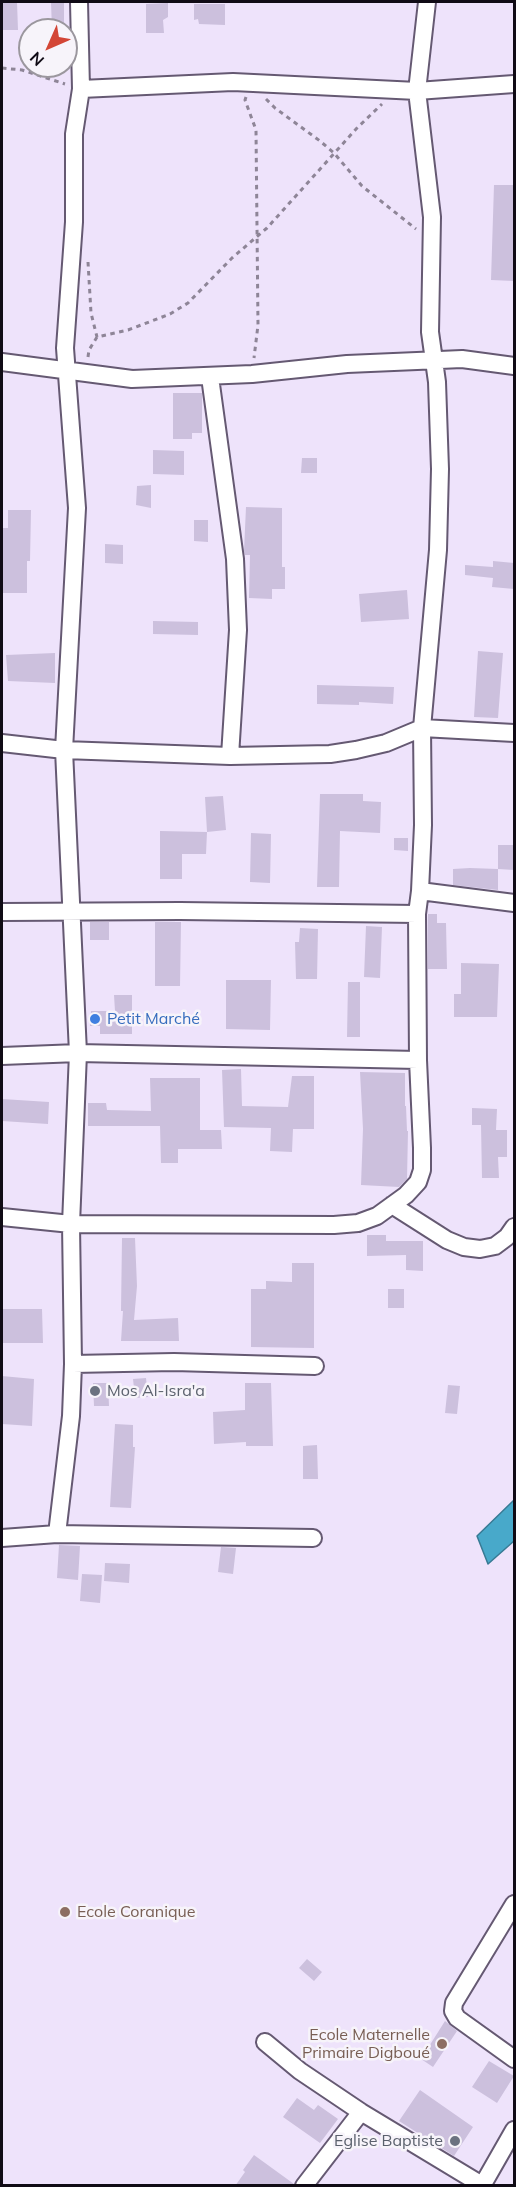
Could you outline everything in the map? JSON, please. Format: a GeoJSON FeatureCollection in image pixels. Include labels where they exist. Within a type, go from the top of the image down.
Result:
{"type":"FeatureCollection","features":[{"type":"Feature","properties":{"kind":"street"},"geometry":{"type":"LineString","coordinates":[[57,1534],[71,1416],[73,1364],[71,1224],[78,1053],[64,750],[76,508],[65,348],[74,222],[74,134],[81,89],[78,2]]}},
{"type":"Feature","properties":{"kind":"street"},"geometry":{"type":"LineString","coordinates":[[2,1217],[71,1224],[334,1225],[358,1223],[377,1216],[406,1195],[418,1182],[422,1170],[418,1060],[417,914],[423,825],[422,728],[438,550],[440,469],[437,382],[430,332],[432,217],[417,91],[427,2]]}},
{"type":"Feature","properties":{"kind":"street"},"geometry":{"type":"LineString","coordinates":[[81,89],[250,83],[417,91],[514,84]]}},
{"type":"Feature","properties":{"kind":"street"},"geometry":{"type":"LineString","coordinates":[[2,362],[132,379],[210,377],[347,364],[462,359],[514,366]]}},
{"type":"Feature","properties":{"kind":"street"},"geometry":{"type":"LineString","coordinates":[[210,377],[235,559],[238,630],[230,756]]}},
{"type":"Feature","properties":{"kind":"street"},"geometry":{"type":"LineString","coordinates":[[2,744],[64,750],[230,756],[330,754],[386,743],[422,728],[514,733]]}},
{"type":"Feature","properties":{"kind":"street"},"geometry":{"type":"LineString","coordinates":[[420,891],[514,903]]}},
{"type":"Feature","properties":{"kind":"street"},"geometry":{"type":"LineString","coordinates":[[2,912],[417,914]]}},
{"type":"Feature","properties":{"kind":"street"},"geometry":{"type":"LineString","coordinates":[[2,1056],[78,1053],[418,1060]]}},
{"type":"Feature","properties":{"kind":"street"},"geometry":{"type":"LineString","coordinates":[[392,1205],[447,1240],[480,1249],[495,1246],[507,1237],[514,1227]]}},
{"type":"Feature","properties":{"kind":"street"},"geometry":{"type":"LineString","coordinates":[[73,1364],[174,1362],[315,1366]]}},
{"type":"Feature","properties":{"kind":"street"},"geometry":{"type":"LineString","coordinates":[[2,1538],[57,1534],[313,1538]]}},
{"type":"Feature","properties":{"kind":"street"},"geometry":{"type":"LineString","coordinates":[[514,1904],[454,2003],[453,2011],[457,2018],[514,2059]]}},
{"type":"Feature","properties":{"kind":"street"},"geometry":{"type":"LineString","coordinates":[[265,2042],[300,2071],[361,2112],[482,2185],[514,2130]]}},
{"type":"Feature","properties":{"kind":"street"},"geometry":{"type":"LineString","coordinates":[[304,2186],[361,2112]]}},
{"type":"Feature","properties":{"kind":"path"},"geometry":{"type":"LineString","coordinates":[[2,68],[22,70],[81,89]]}},
{"type":"Feature","properties":{"kind":"path"},"geometry":{"type":"LineString","coordinates":[[252,374],[258,325],[256,130],[245,100],[250,83],[275,108],[334,153],[362,186],[414,228],[431,237]]}},
{"type":"Feature","properties":{"kind":"path"},"geometry":{"type":"LineString","coordinates":[[86,373],[89,350],[97,337],[128,330],[170,314],[188,303],[256,237],[396,90]]}},
{"type":"Feature","properties":{"kind":"water"},"geometry":{"type":"Polygon","coordinates":[[[514,1500],[514,1541],[488,1564],[477,1536],[514,1500]]]}},
{"type":"Feature","properties":{"kind":"building"},"geometry":{"type":"Polygon","coordinates":[[[2,2],[17,2],[18,30],[2,30],[2,2]]]}},
{"type":"Feature","properties":{"kind":"building"},"geometry":{"type":"Polygon","coordinates":[[[51,2],[64,2],[64,18],[52,18],[51,2]]]}},
{"type":"Feature","properties":{"kind":"building"},"geometry":{"type":"Polygon","coordinates":[[[168,3],[168,17],[163,20],[164,33],[146,33],[146,4],[168,3]]]}},
{"type":"Feature","properties":{"kind":"building"},"geometry":{"type":"Polygon","coordinates":[[[194,4],[225,4],[225,25],[199,24],[198,19],[194,20],[194,4]]]}},
{"type":"Feature","properties":{"kind":"building"},"geometry":{"type":"Polygon","coordinates":[[[494,185],[514,185],[514,281],[491,280],[494,185]]]}},
{"type":"Feature","properties":{"kind":"building"},"geometry":{"type":"Polygon","coordinates":[[[173,393],[202,393],[202,433],[192,433],[192,439],[173,439],[173,393]]]}},
{"type":"Feature","properties":{"kind":"building"},"geometry":{"type":"Polygon","coordinates":[[[153,450],[184,451],[184,475],[153,474],[153,450]]]}},
{"type":"Feature","properties":{"kind":"building"},"geometry":{"type":"Polygon","coordinates":[[[302,458],[317,458],[317,473],[301,473],[302,458]]]}},
{"type":"Feature","properties":{"kind":"building"},"geometry":{"type":"Polygon","coordinates":[[[151,485],[151,508],[136,505],[137,486],[151,485]]]}},
{"type":"Feature","properties":{"kind":"building"},"geometry":{"type":"Polygon","coordinates":[[[246,507],[282,508],[282,567],[285,567],[285,589],[272,589],[272,599],[249,598],[250,555],[245,555],[244,551],[246,507]]]}},
{"type":"Feature","properties":{"kind":"building"},"geometry":{"type":"Polygon","coordinates":[[[8,510],[31,510],[27,593],[2,593],[2,528],[8,528],[8,510]]]}},
{"type":"Feature","properties":{"kind":"building"},"geometry":{"type":"Polygon","coordinates":[[[194,520],[208,520],[208,542],[194,541],[194,520]]]}},
{"type":"Feature","properties":{"kind":"building"},"geometry":{"type":"Polygon","coordinates":[[[105,544],[123,545],[123,564],[105,563],[105,544]]]}},
{"type":"Feature","properties":{"kind":"building"},"geometry":{"type":"Polygon","coordinates":[[[493,561],[514,563],[514,589],[492,587],[493,578],[465,575],[465,565],[493,567],[493,561]]]}},
{"type":"Feature","properties":{"kind":"building"},"geometry":{"type":"Polygon","coordinates":[[[407,590],[409,619],[361,622],[359,594],[407,590]]]}},
{"type":"Feature","properties":{"kind":"building"},"geometry":{"type":"Polygon","coordinates":[[[153,621],[198,622],[198,635],[153,634],[153,621]]]}},
{"type":"Feature","properties":{"kind":"building"},"geometry":{"type":"Polygon","coordinates":[[[478,651],[503,653],[498,718],[474,717],[478,651]]]}},
{"type":"Feature","properties":{"kind":"building"},"geometry":{"type":"Polygon","coordinates":[[[55,653],[55,683],[8,681],[6,655],[55,653]]]}},
{"type":"Feature","properties":{"kind":"building"},"geometry":{"type":"Polygon","coordinates":[[[317,685],[394,687],[393,704],[359,702],[359,705],[317,704],[317,685]]]}},
{"type":"Feature","properties":{"kind":"building"},"geometry":{"type":"Polygon","coordinates":[[[320,794],[363,794],[363,801],[381,802],[380,833],[340,831],[339,887],[317,887],[320,794]]]}},
{"type":"Feature","properties":{"kind":"building"},"geometry":{"type":"Polygon","coordinates":[[[223,796],[226,830],[207,832],[205,797],[223,796]]]}},
{"type":"Feature","properties":{"kind":"building"},"geometry":{"type":"Polygon","coordinates":[[[160,831],[207,832],[206,854],[182,854],[182,879],[160,879],[160,831]]]}},
{"type":"Feature","properties":{"kind":"building"},"geometry":{"type":"Polygon","coordinates":[[[251,833],[271,834],[270,883],[250,882],[251,833]]]}},
{"type":"Feature","properties":{"kind":"building"},"geometry":{"type":"Polygon","coordinates":[[[394,838],[408,838],[408,851],[394,850],[394,838]]]}},
{"type":"Feature","properties":{"kind":"building"},"geometry":{"type":"Polygon","coordinates":[[[498,845],[514,845],[514,870],[498,869],[498,845]]]}},
{"type":"Feature","properties":{"kind":"building"},"geometry":{"type":"Polygon","coordinates":[[[453,869],[498,869],[498,890],[453,885],[453,869]]]}},
{"type":"Feature","properties":{"kind":"building"},"geometry":{"type":"Polygon","coordinates":[[[428,914],[437,914],[437,923],[446,923],[447,969],[428,969],[428,914]]]}},
{"type":"Feature","properties":{"kind":"building"},"geometry":{"type":"Polygon","coordinates":[[[90,922],[109,922],[109,940],[90,940],[90,922]]]}},
{"type":"Feature","properties":{"kind":"building"},"geometry":{"type":"Polygon","coordinates":[[[155,922],[181,922],[180,986],[155,986],[155,922]]]}},
{"type":"Feature","properties":{"kind":"building"},"geometry":{"type":"Polygon","coordinates":[[[366,926],[382,927],[380,978],[364,977],[366,926]]]}},
{"type":"Feature","properties":{"kind":"building"},"geometry":{"type":"Polygon","coordinates":[[[300,928],[318,929],[317,979],[296,979],[295,942],[299,942],[300,928]]]}},
{"type":"Feature","properties":{"kind":"building"},"geometry":{"type":"Polygon","coordinates":[[[461,963],[499,964],[497,1017],[454,1017],[454,994],[461,994],[461,963]]]}},
{"type":"Feature","properties":{"kind":"building"},"geometry":{"type":"Polygon","coordinates":[[[226,980],[271,980],[270,1030],[226,1029],[226,980]]]}},
{"type":"Feature","properties":{"kind":"building"},"geometry":{"type":"Polygon","coordinates":[[[348,982],[360,982],[360,1037],[347,1037],[348,982]]]}},
{"type":"Feature","properties":{"kind":"building"},"geometry":{"type":"Polygon","coordinates":[[[114,995],[132,995],[132,1034],[100,1034],[100,1026],[90,1026],[91,1011],[115,1011],[114,995]]]}},
{"type":"Feature","properties":{"kind":"building"},"geometry":{"type":"Polygon","coordinates":[[[241,1069],[242,1106],[288,1107],[292,1076],[314,1076],[314,1129],[293,1129],[292,1152],[270,1151],[271,1128],[224,1127],[222,1070],[241,1069]]]}},
{"type":"Feature","properties":{"kind":"building"},"geometry":{"type":"Polygon","coordinates":[[[360,1072],[405,1073],[408,1131],[407,1179],[399,1187],[361,1185],[363,1129],[360,1072]]]}},
{"type":"Feature","properties":{"kind":"building"},"geometry":{"type":"Polygon","coordinates":[[[150,1078],[200,1078],[200,1130],[221,1130],[222,1149],[178,1149],[178,1163],[161,1163],[160,1126],[88,1126],[88,1103],[106,1103],[107,1110],[151,1111],[150,1078]]]}},
{"type":"Feature","properties":{"kind":"building"},"geometry":{"type":"Polygon","coordinates":[[[2,1099],[49,1102],[48,1124],[2,1121],[2,1099]]]}},
{"type":"Feature","properties":{"kind":"building"},"geometry":{"type":"Polygon","coordinates":[[[472,1108],[497,1109],[496,1130],[507,1130],[507,1157],[498,1157],[499,1178],[482,1178],[481,1125],[472,1125],[472,1108]]]}},
{"type":"Feature","properties":{"kind":"building"},"geometry":{"type":"Polygon","coordinates":[[[367,1235],[386,1235],[386,1241],[423,1241],[423,1271],[406,1270],[406,1255],[367,1256],[367,1235]]]}},
{"type":"Feature","properties":{"kind":"building"},"geometry":{"type":"Polygon","coordinates":[[[122,1238],[135,1238],[137,1286],[134,1320],[178,1318],[179,1341],[121,1341],[122,1238]]]}},
{"type":"Feature","properties":{"kind":"building"},"geometry":{"type":"Polygon","coordinates":[[[292,1263],[314,1263],[314,1348],[251,1347],[251,1289],[266,1289],[266,1281],[292,1282],[292,1263]]]}},
{"type":"Feature","properties":{"kind":"building"},"geometry":{"type":"Polygon","coordinates":[[[388,1289],[404,1289],[404,1308],[388,1308],[388,1289]]]}},
{"type":"Feature","properties":{"kind":"building"},"geometry":{"type":"Polygon","coordinates":[[[2,1309],[42,1309],[43,1343],[2,1343],[2,1309]]]}},
{"type":"Feature","properties":{"kind":"building"},"geometry":{"type":"Polygon","coordinates":[[[2,1376],[34,1379],[32,1426],[2,1424],[2,1376]]]}},
{"type":"Feature","properties":{"kind":"building"},"geometry":{"type":"Polygon","coordinates":[[[146,1378],[148,1397],[135,1398],[133,1379],[146,1378]]]}},
{"type":"Feature","properties":{"kind":"building"},"geometry":{"type":"Polygon","coordinates":[[[93,1383],[108,1383],[109,1406],[94,1406],[93,1383]]]}},
{"type":"Feature","properties":{"kind":"building"},"geometry":{"type":"Polygon","coordinates":[[[245,1383],[271,1383],[273,1446],[246,1446],[246,1442],[214,1444],[213,1412],[245,1410],[245,1383]]]}},
{"type":"Feature","properties":{"kind":"building"},"geometry":{"type":"Polygon","coordinates":[[[448,1385],[460,1386],[457,1414],[445,1413],[448,1385]]]}},
{"type":"Feature","properties":{"kind":"building"},"geometry":{"type":"Polygon","coordinates":[[[115,1424],[133,1425],[133,1447],[135,1447],[131,1508],[110,1507],[115,1424]]]}},
{"type":"Feature","properties":{"kind":"building"},"geometry":{"type":"Polygon","coordinates":[[[317,1445],[318,1479],[303,1479],[303,1446],[317,1445]]]}},
{"type":"Feature","properties":{"kind":"building"},"geometry":{"type":"Polygon","coordinates":[[[59,1545],[80,1546],[78,1580],[57,1578],[59,1545]]]}},
{"type":"Feature","properties":{"kind":"building"},"geometry":{"type":"Polygon","coordinates":[[[221,1547],[236,1548],[233,1574],[218,1572],[221,1547]]]}},
{"type":"Feature","properties":{"kind":"building"},"geometry":{"type":"Polygon","coordinates":[[[105,1563],[130,1564],[129,1583],[104,1581],[105,1563]]]}},
{"type":"Feature","properties":{"kind":"building"},"geometry":{"type":"Polygon","coordinates":[[[82,1574],[102,1575],[100,1603],[80,1601],[82,1574]]]}},
{"type":"Feature","properties":{"kind":"building"},"geometry":{"type":"Polygon","coordinates":[[[307,1959],[322,1972],[314,1981],[299,1968],[307,1959]]]}},
{"type":"Feature","properties":{"kind":"building"},"geometry":{"type":"Polygon","coordinates":[[[445,2021],[457,2031],[433,2067],[421,2059],[445,2021]]]}},
{"type":"Feature","properties":{"kind":"building"},"geometry":{"type":"Polygon","coordinates":[[[489,2061],[514,2076],[497,2103],[472,2087],[489,2061]]]}},
{"type":"Feature","properties":{"kind":"building"},"geometry":{"type":"Polygon","coordinates":[[[420,2090],[473,2127],[454,2156],[399,2121],[420,2090]]]}},
{"type":"Feature","properties":{"kind":"building"},"geometry":{"type":"Polygon","coordinates":[[[297,2098],[314,2110],[318,2105],[338,2119],[320,2143],[283,2117],[297,2098]]]}},
{"type":"Feature","properties":{"kind":"building"},"geometry":{"type":"Polygon","coordinates":[[[254,2155],[294,2184],[294,2186],[235,2186],[254,2155]]]}},
{"type":"Feature","properties":{"kind":"place","name":"Petit Marché"},"geometry":{"type":"Point","coordinates":[95,1019]}},
{"type":"Feature","properties":{"kind":"place","name":"Mos Al-Isra'a"},"geometry":{"type":"Point","coordinates":[95,1391]}},
{"type":"Feature","properties":{"kind":"place","name":"Ecole Coranique"},"geometry":{"type":"Point","coordinates":[65,1912]}},
{"type":"Feature","properties":{"kind":"place","name":"Ecole Maternelle Primaire Digboué"},"geometry":{"type":"Point","coordinates":[442,2044]}},
{"type":"Feature","properties":{"kind":"place","name":"Eglise Baptiste"},"geometry":{"type":"Point","coordinates":[455,2141]}}]}
